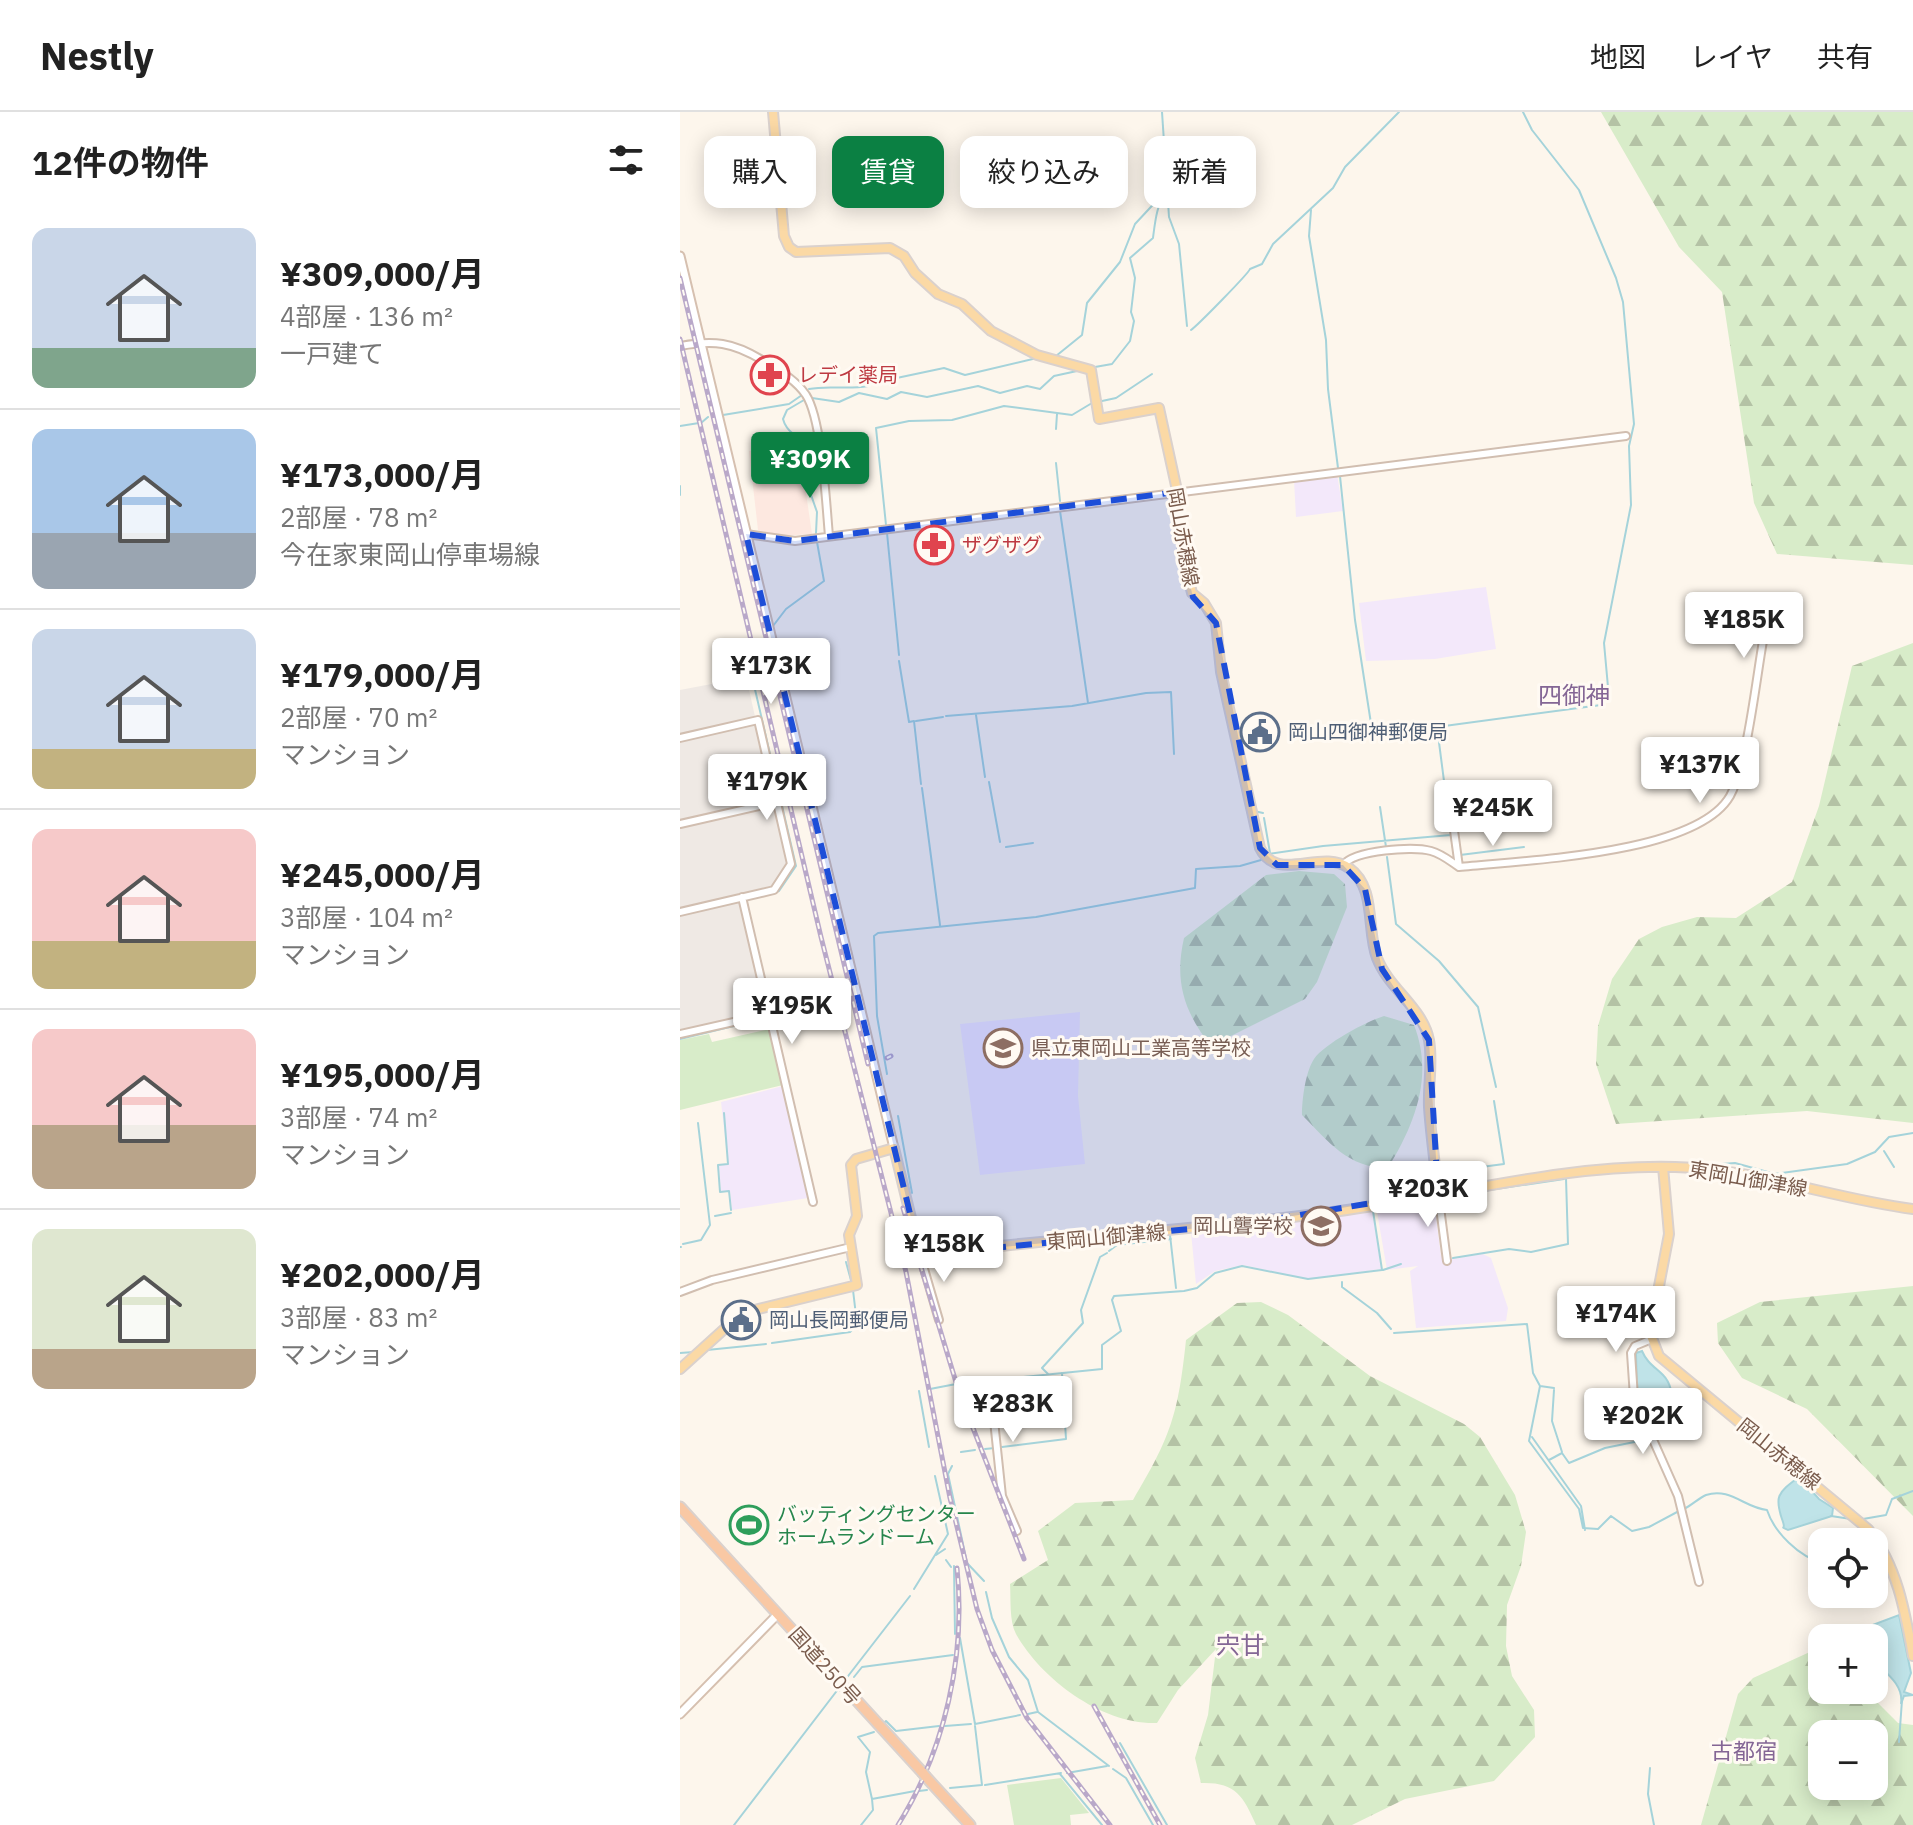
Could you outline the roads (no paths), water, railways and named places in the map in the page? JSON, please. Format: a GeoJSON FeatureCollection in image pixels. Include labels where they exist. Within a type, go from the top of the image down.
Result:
{"type":"FeatureCollection","features":[{"type":"Feature","properties":{"kind":"highway","name":"国道250号"},"geometry":{"type":"LineString","coordinates":[[680,1507],[970,1825]]}},
{"type":"Feature","properties":{"kind":"main road","name":"岡山赤穂線"},"geometry":{"type":"LineString","coordinates":[[773,112],[784,236],[789,247],[796,252],[890,248],[904,256],[915,273],[938,294],[962,304],[991,331],[1037,355],[1091,370],[1099,419],[1159,408],[1177,492],[1183,557],[1192,593],[1207,606],[1216,623],[1221,672],[1260,848],[1268,861],[1277,865],[1323,861],[1343,865]]}},
{"type":"Feature","properties":{"kind":"main road"},"geometry":{"type":"LineString","coordinates":[[680,256],[920,1255]]}},
{"type":"Feature","properties":{"kind":"main road"},"geometry":{"type":"LineString","coordinates":[[1343,865],[1365,889],[1374,946],[1382,969],[1424,1024],[1429,1040],[1429,1108],[1438,1192]]}},
{"type":"Feature","properties":{"kind":"main road"},"geometry":{"type":"LineString","coordinates":[[680,1369],[742,1313],[857,1285],[849,1233],[856,1225],[857,1216],[851,1165],[856,1159],[894,1148]]}},
{"type":"Feature","properties":{"kind":"main road"},"geometry":{"type":"LineString","coordinates":[[1652,1339],[1654,1307],[1669,1234],[1663,1167]]}},
{"type":"Feature","properties":{"kind":"main road","name":"東岡山御津線"},"geometry":{"type":"LineString","coordinates":[[920,1255],[1251,1223],[1604,1169],[1663,1167],[1712,1170],[1913,1209]]}},
{"type":"Feature","properties":{"kind":"main road","name":"岡山赤穂線"},"geometry":{"type":"LineString","coordinates":[[1652,1339],[1665,1363],[1868,1529],[1887,1557],[1897,1581],[1913,1656]]}},
{"type":"Feature","properties":{"kind":"main road"},"geometry":{"type":"LineString","coordinates":[[680,1714],[778,1614]]}},
{"type":"Feature","properties":{"kind":"street"},"geometry":{"type":"LineString","coordinates":[[680,346],[719,341],[741,347],[792,380],[806,395],[816,433],[829,536]]}},
{"type":"Feature","properties":{"kind":"street"},"geometry":{"type":"LineString","coordinates":[[746,534],[790,541],[1626,436]]}},
{"type":"Feature","properties":{"kind":"street"},"geometry":{"type":"LineString","coordinates":[[1343,865],[1356,856],[1422,850],[1441,855],[1459,867],[1633,847],[1688,828],[1711,816],[1728,800],[1735,785],[1763,641]]}},
{"type":"Feature","properties":{"kind":"street"},"geometry":{"type":"LineString","coordinates":[[680,738],[758,720],[791,859],[790,869],[774,890],[680,912]]}},
{"type":"Feature","properties":{"kind":"street"},"geometry":{"type":"LineString","coordinates":[[1449,794],[1459,867]]}},
{"type":"Feature","properties":{"kind":"street"},"geometry":{"type":"LineString","coordinates":[[680,824],[777,802]]}},
{"type":"Feature","properties":{"kind":"street"},"geometry":{"type":"LineString","coordinates":[[742,897],[813,1202]]}},
{"type":"Feature","properties":{"kind":"street"},"geometry":{"type":"LineString","coordinates":[[680,1034],[769,1014]]}},
{"type":"Feature","properties":{"kind":"street"},"geometry":{"type":"LineString","coordinates":[[1438,1192],[1447,1261]]}},
{"type":"Feature","properties":{"kind":"street"},"geometry":{"type":"LineString","coordinates":[[680,1292],[712,1280],[851,1247]]}},
{"type":"Feature","properties":{"kind":"street"},"geometry":{"type":"LineString","coordinates":[[920,1255],[939,1320]]}},
{"type":"Feature","properties":{"kind":"street"},"geometry":{"type":"LineString","coordinates":[[1652,1339],[1635,1346],[1631,1353],[1632,1387],[1642,1420],[1672,1481],[1699,1582]]}},
{"type":"Feature","properties":{"kind":"street"},"geometry":{"type":"LineString","coordinates":[[963,1393],[984,1401],[993,1411],[1002,1496],[1017,1531]]}},
{"type":"Feature","properties":{"kind":"water"},"geometry":{"type":"Polygon","coordinates":[[[1642,1351],[1668,1381],[1671,1389],[1672,1407],[1666,1423],[1653,1434],[1637,1393],[1636,1353],[1642,1351]]]}},
{"type":"Feature","properties":{"kind":"water"},"geometry":{"type":"Polygon","coordinates":[[[1799,1477],[1819,1499],[1833,1508],[1832,1516],[1788,1530],[1783,1528],[1779,1496],[1799,1477]]]}},
{"type":"Feature","properties":{"kind":"water"},"geometry":{"type":"Polygon","coordinates":[[[1899,1615],[1911,1673],[1904,1692],[1913,1695],[1904,1696],[1901,1704],[1900,1691],[1888,1674],[1888,1624],[1875,1624],[1899,1615]]]}},
{"type":"Feature","properties":{"kind":"waterway"},"geometry":{"type":"LineString","coordinates":[[1162,112],[1169,217],[1179,244],[1187,326]]}},
{"type":"Feature","properties":{"kind":"waterway"},"geometry":{"type":"LineString","coordinates":[[1191,330],[1250,269],[1262,264],[1273,244],[1333,188],[1345,167],[1399,112]]}},
{"type":"Feature","properties":{"kind":"waterway"},"geometry":{"type":"LineString","coordinates":[[1269,854],[1451,835],[1437,727],[1601,705],[1609,698],[1604,643],[1631,505],[1629,446],[1634,424],[1623,302],[1579,190],[1532,130],[1523,112]]}},
{"type":"Feature","properties":{"kind":"waterway"},"geometry":{"type":"LineString","coordinates":[[1056,356],[1082,335],[1087,303],[1120,262],[1135,224],[1150,208]]}},
{"type":"Feature","properties":{"kind":"waterway"},"geometry":{"type":"LineString","coordinates":[[1095,367],[1112,364],[1130,341],[1134,321],[1131,312],[1135,278],[1130,258],[1153,238],[1159,208]]}},
{"type":"Feature","properties":{"kind":"waterway"},"geometry":{"type":"LineString","coordinates":[[1311,210],[1309,236],[1326,340],[1328,389],[1338,468]]}},
{"type":"Feature","properties":{"kind":"waterway"},"geometry":{"type":"LineString","coordinates":[[873,383],[944,368],[965,375],[1037,358]]}},
{"type":"Feature","properties":{"kind":"waterway"},"geometry":{"type":"LineString","coordinates":[[812,398],[839,402],[859,393],[887,399],[901,392],[927,397],[978,386],[1000,393],[1027,386],[1040,389],[1054,376],[1077,371]]}},
{"type":"Feature","properties":{"kind":"waterway"},"geometry":{"type":"LineString","coordinates":[[1102,401],[1116,398],[1152,374]]}},
{"type":"Feature","properties":{"kind":"waterway"},"geometry":{"type":"LineString","coordinates":[[809,389],[868,386]]}},
{"type":"Feature","properties":{"kind":"waterway"},"geometry":{"type":"LineString","coordinates":[[723,415],[789,404],[802,395]]}},
{"type":"Feature","properties":{"kind":"waterway"},"geometry":{"type":"LineString","coordinates":[[804,400],[787,410],[783,419],[794,434],[810,443],[818,467],[810,492],[817,512],[816,533]]}},
{"type":"Feature","properties":{"kind":"waterway"},"geometry":{"type":"LineString","coordinates":[[886,525],[876,428],[909,421],[952,420],[1004,406],[1072,415],[1092,403]]}},
{"type":"Feature","properties":{"kind":"waterway"},"geometry":{"type":"LineString","coordinates":[[1056,429],[1057,414]]}},
{"type":"Feature","properties":{"kind":"waterway"},"geometry":{"type":"LineString","coordinates":[[701,423],[708,417]]}},
{"type":"Feature","properties":{"kind":"waterway"},"geometry":{"type":"LineString","coordinates":[[680,426],[699,423]]}},
{"type":"Feature","properties":{"kind":"waterway"},"geometry":{"type":"LineString","coordinates":[[1056,463],[1060,501]]}},
{"type":"Feature","properties":{"kind":"waterway"},"geometry":{"type":"LineString","coordinates":[[1340,476],[1355,620],[1372,730]]}},
{"type":"Feature","properties":{"kind":"waterway"},"geometry":{"type":"LineString","coordinates":[[680,486],[680,495]]}},
{"type":"Feature","properties":{"kind":"waterway"},"geometry":{"type":"LineString","coordinates":[[1060,511],[1088,703]]}},
{"type":"Feature","properties":{"kind":"waterway"},"geometry":{"type":"LineString","coordinates":[[887,533],[899,655]]}},
{"type":"Feature","properties":{"kind":"waterway"},"geometry":{"type":"LineString","coordinates":[[773,626],[786,609],[824,581],[817,542]]}},
{"type":"Feature","properties":{"kind":"waterway"},"geometry":{"type":"LineString","coordinates":[[762,643],[747,655],[796,866],[779,891],[746,900],[792,1097]]}},
{"type":"Feature","properties":{"kind":"waterway"},"geometry":{"type":"LineString","coordinates":[[899,661],[909,722],[914,721],[921,784]]}},
{"type":"Feature","properties":{"kind":"waterway"},"geometry":{"type":"LineString","coordinates":[[946,716],[1072,706],[1146,693],[1171,692],[1174,754]]}},
{"type":"Feature","properties":{"kind":"waterway"},"geometry":{"type":"LineString","coordinates":[[976,715],[985,777]]}},
{"type":"Feature","properties":{"kind":"waterway"},"geometry":{"type":"LineString","coordinates":[[916,721],[943,717]]}},
{"type":"Feature","properties":{"kind":"waterway"},"geometry":{"type":"LineString","coordinates":[[989,782],[1000,842]]}},
{"type":"Feature","properties":{"kind":"waterway"},"geometry":{"type":"LineString","coordinates":[[922,788],[940,925]]}},
{"type":"Feature","properties":{"kind":"waterway"},"geometry":{"type":"LineString","coordinates":[[1380,807],[1386,847]]}},
{"type":"Feature","properties":{"kind":"waterway"},"geometry":{"type":"LineString","coordinates":[[1254,811],[1263,813]]}},
{"type":"Feature","properties":{"kind":"waterway"},"geometry":{"type":"LineString","coordinates":[[1264,818],[1270,853]]}},
{"type":"Feature","properties":{"kind":"waterway"},"geometry":{"type":"LineString","coordinates":[[1451,835],[1454,855]]}},
{"type":"Feature","properties":{"kind":"waterway"},"geometry":{"type":"LineString","coordinates":[[1006,847],[1033,843]]}},
{"type":"Feature","properties":{"kind":"waterway"},"geometry":{"type":"LineString","coordinates":[[1460,855],[1524,847]]}},
{"type":"Feature","properties":{"kind":"waterway"},"geometry":{"type":"LineString","coordinates":[[1387,857],[1396,924],[1439,961],[1478,1007],[1496,1087]]}},
{"type":"Feature","properties":{"kind":"waterway"},"geometry":{"type":"LineString","coordinates":[[887,1074],[877,1016],[874,936],[878,933],[1036,917],[1195,888],[1196,869],[1240,866],[1261,860]]}},
{"type":"Feature","properties":{"kind":"waterway"},"geometry":{"type":"LineString","coordinates":[[680,1039],[767,1018]]}},
{"type":"Feature","properties":{"kind":"waterway"},"geometry":{"type":"LineString","coordinates":[[1443,1172],[1504,1164],[1494,1101]]}},
{"type":"Feature","properties":{"kind":"waterway"},"geometry":{"type":"LineString","coordinates":[[724,1113],[728,1164],[718,1165],[720,1192],[729,1191],[731,1210]]}},
{"type":"Feature","properties":{"kind":"waterway"},"geometry":{"type":"LineString","coordinates":[[898,1116],[912,1193]]}},
{"type":"Feature","properties":{"kind":"waterway"},"geometry":{"type":"LineString","coordinates":[[683,1244],[701,1240],[710,1225],[698,1123]]}},
{"type":"Feature","properties":{"kind":"waterway"},"geometry":{"type":"LineString","coordinates":[[1707,1165],[1735,1163],[1775,1174],[1847,1164],[1875,1152],[1889,1137],[1913,1133]]}},
{"type":"Feature","properties":{"kind":"waterway"},"geometry":{"type":"LineString","coordinates":[[1884,1151],[1894,1167]]}},
{"type":"Feature","properties":{"kind":"waterway"},"geometry":{"type":"LineString","coordinates":[[1453,1258],[1509,1249],[1531,1252],[1568,1244],[1566,1178]]}},
{"type":"Feature","properties":{"kind":"waterway"},"geometry":{"type":"LineString","coordinates":[[1376,1200],[1424,1189],[1433,1179]]}},
{"type":"Feature","properties":{"kind":"waterway"},"geometry":{"type":"LineString","coordinates":[[1476,1192],[1564,1179]]}},
{"type":"Feature","properties":{"kind":"waterway"},"geometry":{"type":"LineString","coordinates":[[1327,1209],[1364,1203]]}},
{"type":"Feature","properties":{"kind":"waterway"},"geometry":{"type":"LineString","coordinates":[[1378,1210],[1389,1208]]}},
{"type":"Feature","properties":{"kind":"waterway"},"geometry":{"type":"LineString","coordinates":[[963,1383],[1102,1369],[1102,1345],[1121,1331],[1112,1300],[1114,1296],[1197,1288],[1215,1273],[1242,1266],[1308,1279],[1382,1270],[1373,1211]]}},
{"type":"Feature","properties":{"kind":"waterway"},"geometry":{"type":"LineString","coordinates":[[715,1216],[731,1213]]}},
{"type":"Feature","properties":{"kind":"waterway"},"geometry":{"type":"LineString","coordinates":[[1170,1235],[1176,1288]]}},
{"type":"Feature","properties":{"kind":"waterway"},"geometry":{"type":"LineString","coordinates":[[1109,1251],[1117,1245],[1171,1239]]}},
{"type":"Feature","properties":{"kind":"waterway"},"geometry":{"type":"LineString","coordinates":[[1048,1374],[1042,1368],[1083,1323],[1081,1310],[1100,1257],[1107,1253]]}},
{"type":"Feature","properties":{"kind":"waterway"},"geometry":{"type":"LineString","coordinates":[[846,1262],[852,1284]]}},
{"type":"Feature","properties":{"kind":"waterway"},"geometry":{"type":"LineString","coordinates":[[1383,1270],[1401,1264]]}},
{"type":"Feature","properties":{"kind":"waterway"},"geometry":{"type":"LineString","coordinates":[[1342,1282],[1342,1287],[1377,1313],[1391,1329]]}},
{"type":"Feature","properties":{"kind":"waterway"},"geometry":{"type":"LineString","coordinates":[[772,1343],[850,1332],[857,1324],[853,1290]]}},
{"type":"Feature","properties":{"kind":"waterway"},"geometry":{"type":"LineString","coordinates":[[1394,1333],[1527,1324],[1533,1373],[1540,1386],[1529,1441],[1579,1509],[1583,1528],[1598,1529],[1611,1516],[1632,1531],[1649,1527],[1679,1511]]}},
{"type":"Feature","properties":{"kind":"waterway"},"geometry":{"type":"LineString","coordinates":[[707,1350],[766,1344]]}},
{"type":"Feature","properties":{"kind":"waterway"},"geometry":{"type":"LineString","coordinates":[[680,1353],[694,1352]]}},
{"type":"Feature","properties":{"kind":"waterway"},"geometry":{"type":"LineString","coordinates":[[1002,1447],[1066,1439],[1062,1373]]}},
{"type":"Feature","properties":{"kind":"waterway"},"geometry":{"type":"LineString","coordinates":[[930,1389],[956,1384]]}},
{"type":"Feature","properties":{"kind":"waterway"},"geometry":{"type":"LineString","coordinates":[[1540,1386],[1554,1388]]}},
{"type":"Feature","properties":{"kind":"waterway"},"geometry":{"type":"LineString","coordinates":[[1554,1390],[1552,1421],[1562,1452]]}},
{"type":"Feature","properties":{"kind":"waterway"},"geometry":{"type":"LineString","coordinates":[[919,1391],[929,1447]]}},
{"type":"Feature","properties":{"kind":"waterway"},"geometry":{"type":"LineString","coordinates":[[1653,1437],[1670,1424],[1667,1421]]}},
{"type":"Feature","properties":{"kind":"waterway"},"geometry":{"type":"LineString","coordinates":[[1532,1437],[1581,1506],[1585,1530]]}},
{"type":"Feature","properties":{"kind":"waterway"},"geometry":{"type":"LineString","coordinates":[[1549,1460],[1562,1453],[1569,1463],[1605,1448],[1649,1439]]}},
{"type":"Feature","properties":{"kind":"waterway"},"geometry":{"type":"LineString","coordinates":[[985,1449],[995,1448]]}},
{"type":"Feature","properties":{"kind":"waterway"},"geometry":{"type":"LineString","coordinates":[[961,1452],[975,1450]]}},
{"type":"Feature","properties":{"kind":"waterway"},"geometry":{"type":"LineString","coordinates":[[952,1466],[948,1474],[967,1563],[984,1581]]}},
{"type":"Feature","properties":{"kind":"waterway"},"geometry":{"type":"LineString","coordinates":[[914,1589],[948,1534],[935,1476]]}},
{"type":"Feature","properties":{"kind":"waterway"},"geometry":{"type":"LineString","coordinates":[[1863,1519],[1886,1515],[1892,1499],[1913,1491]]}},
{"type":"Feature","properties":{"kind":"waterway"},"geometry":{"type":"LineString","coordinates":[[1684,1509],[1715,1493],[1767,1510],[1775,1527],[1789,1543],[1808,1557]]}},
{"type":"Feature","properties":{"kind":"waterway"},"geometry":{"type":"LineString","coordinates":[[1831,1516],[1851,1519]]}},
{"type":"Feature","properties":{"kind":"waterway"},"geometry":{"type":"LineString","coordinates":[[936,1555],[945,1549]]}},
{"type":"Feature","properties":{"kind":"waterway"},"geometry":{"type":"LineString","coordinates":[[946,1560],[951,1567]]}},
{"type":"Feature","properties":{"kind":"waterway"},"geometry":{"type":"LineString","coordinates":[[954,1566],[955,1634]]}},
{"type":"Feature","properties":{"kind":"waterway"},"geometry":{"type":"LineString","coordinates":[[986,1592],[992,1618],[1009,1657],[1028,1680],[1038,1712],[1109,1766]]}},
{"type":"Feature","properties":{"kind":"waterway"},"geometry":{"type":"LineString","coordinates":[[845,1680],[910,1596]]}},
{"type":"Feature","properties":{"kind":"waterway"},"geometry":{"type":"LineString","coordinates":[[960,1638],[975,1724]]}},
{"type":"Feature","properties":{"kind":"waterway"},"geometry":{"type":"LineString","coordinates":[[854,1677],[862,1667],[953,1655]]}},
{"type":"Feature","properties":{"kind":"waterway"},"geometry":{"type":"LineString","coordinates":[[734,1825],[839,1688]]}},
{"type":"Feature","properties":{"kind":"waterway"},"geometry":{"type":"LineString","coordinates":[[1899,1742],[1902,1700]]}},
{"type":"Feature","properties":{"kind":"waterway"},"geometry":{"type":"LineString","coordinates":[[1028,1714],[1037,1712]]}},
{"type":"Feature","properties":{"kind":"waterway"},"geometry":{"type":"LineString","coordinates":[[975,1724],[1020,1715]]}},
{"type":"Feature","properties":{"kind":"waterway"},"geometry":{"type":"LineString","coordinates":[[884,1723],[886,1721],[896,1731],[939,1726]]}},
{"type":"Feature","properties":{"kind":"waterway"},"geometry":{"type":"LineString","coordinates":[[945,1726],[971,1724]]}},
{"type":"Feature","properties":{"kind":"waterway"},"geometry":{"type":"LineString","coordinates":[[950,1788],[982,1785],[975,1726]]}},
{"type":"Feature","properties":{"kind":"waterway"},"geometry":{"type":"LineString","coordinates":[[872,1799],[866,1772],[870,1752],[858,1737],[874,1732]]}},
{"type":"Feature","properties":{"kind":"waterway"},"geometry":{"type":"LineString","coordinates":[[1120,1743],[1167,1825]]}},
{"type":"Feature","properties":{"kind":"waterway"},"geometry":{"type":"LineString","coordinates":[[1067,1773],[1107,1766]]}},
{"type":"Feature","properties":{"kind":"waterway"},"geometry":{"type":"LineString","coordinates":[[1650,1768],[1648,1794],[1654,1825]]}},
{"type":"Feature","properties":{"kind":"waterway"},"geometry":{"type":"LineString","coordinates":[[1113,1769],[1126,1778],[1153,1825]]}},
{"type":"Feature","properties":{"kind":"waterway"},"geometry":{"type":"LineString","coordinates":[[985,1785],[1061,1773]]}},
{"type":"Feature","properties":{"kind":"waterway"},"geometry":{"type":"LineString","coordinates":[[1060,1774],[1102,1825]]}},
{"type":"Feature","properties":{"kind":"waterway"},"geometry":{"type":"LineString","coordinates":[[919,1791],[927,1790]]}},
{"type":"Feature","properties":{"kind":"waterway"},"geometry":{"type":"LineString","coordinates":[[861,1825],[873,1810],[872,1799],[915,1791]]}},
{"type":"Feature","properties":{"kind":"railway"},"geometry":{"type":"LineString","coordinates":[[680,278],[868,1064]]}},
{"type":"Feature","properties":{"kind":"railway"},"geometry":{"type":"LineString","coordinates":[[680,339],[821,937],[906,1272],[950,1498],[977,1609],[992,1650],[1027,1718],[1110,1825]]}},
{"type":"Feature","properties":{"kind":"railway"},"geometry":{"type":"LineString","coordinates":[[887,1058],[891,1056]]}},
{"type":"Feature","properties":{"kind":"railway"},"geometry":{"type":"LineString","coordinates":[[903,1208],[959,1392],[1024,1559]]}},
{"type":"Feature","properties":{"kind":"railway"},"geometry":{"type":"LineString","coordinates":[[898,1825],[928,1766],[948,1701],[958,1635],[957,1568]]}},
{"type":"Feature","properties":{"kind":"railway"},"geometry":{"type":"LineString","coordinates":[[1094,1706],[1160,1825]]}},
{"type":"Feature","properties":{"kind":"place","name":"レデイ薬局"},"geometry":{"type":"Point","coordinates":[770,375]}},
{"type":"Feature","properties":{"kind":"place","name":"ザグザグ"},"geometry":{"type":"Point","coordinates":[934,545]}},
{"type":"Feature","properties":{"kind":"place","name":"岡山四御神郵便局"},"geometry":{"type":"Point","coordinates":[1260,732]}},
{"type":"Feature","properties":{"kind":"place","name":"県立東岡山工業高等学校"},"geometry":{"type":"Point","coordinates":[1003,1048]}},
{"type":"Feature","properties":{"kind":"place","name":"岡山聾学校"},"geometry":{"type":"Point","coordinates":[1321,1226]}},
{"type":"Feature","properties":{"kind":"place","name":"岡山長岡郵便局"},"geometry":{"type":"Point","coordinates":[741,1320]}},
{"type":"Feature","properties":{"kind":"place","name":"バッティングセンター ホームランドーム"},"geometry":{"type":"Point","coordinates":[749,1525]}},
{"type":"Feature","properties":{"kind":"district","name":"四御神"},"geometry":{"type":"Point","coordinates":[1574,696]}},
{"type":"Feature","properties":{"kind":"district","name":"宍甘"},"geometry":{"type":"Point","coordinates":[1240,1646]}},
{"type":"Feature","properties":{"kind":"district","name":"古都宿"},"geometry":{"type":"Point","coordinates":[1744,1751]}}]}
